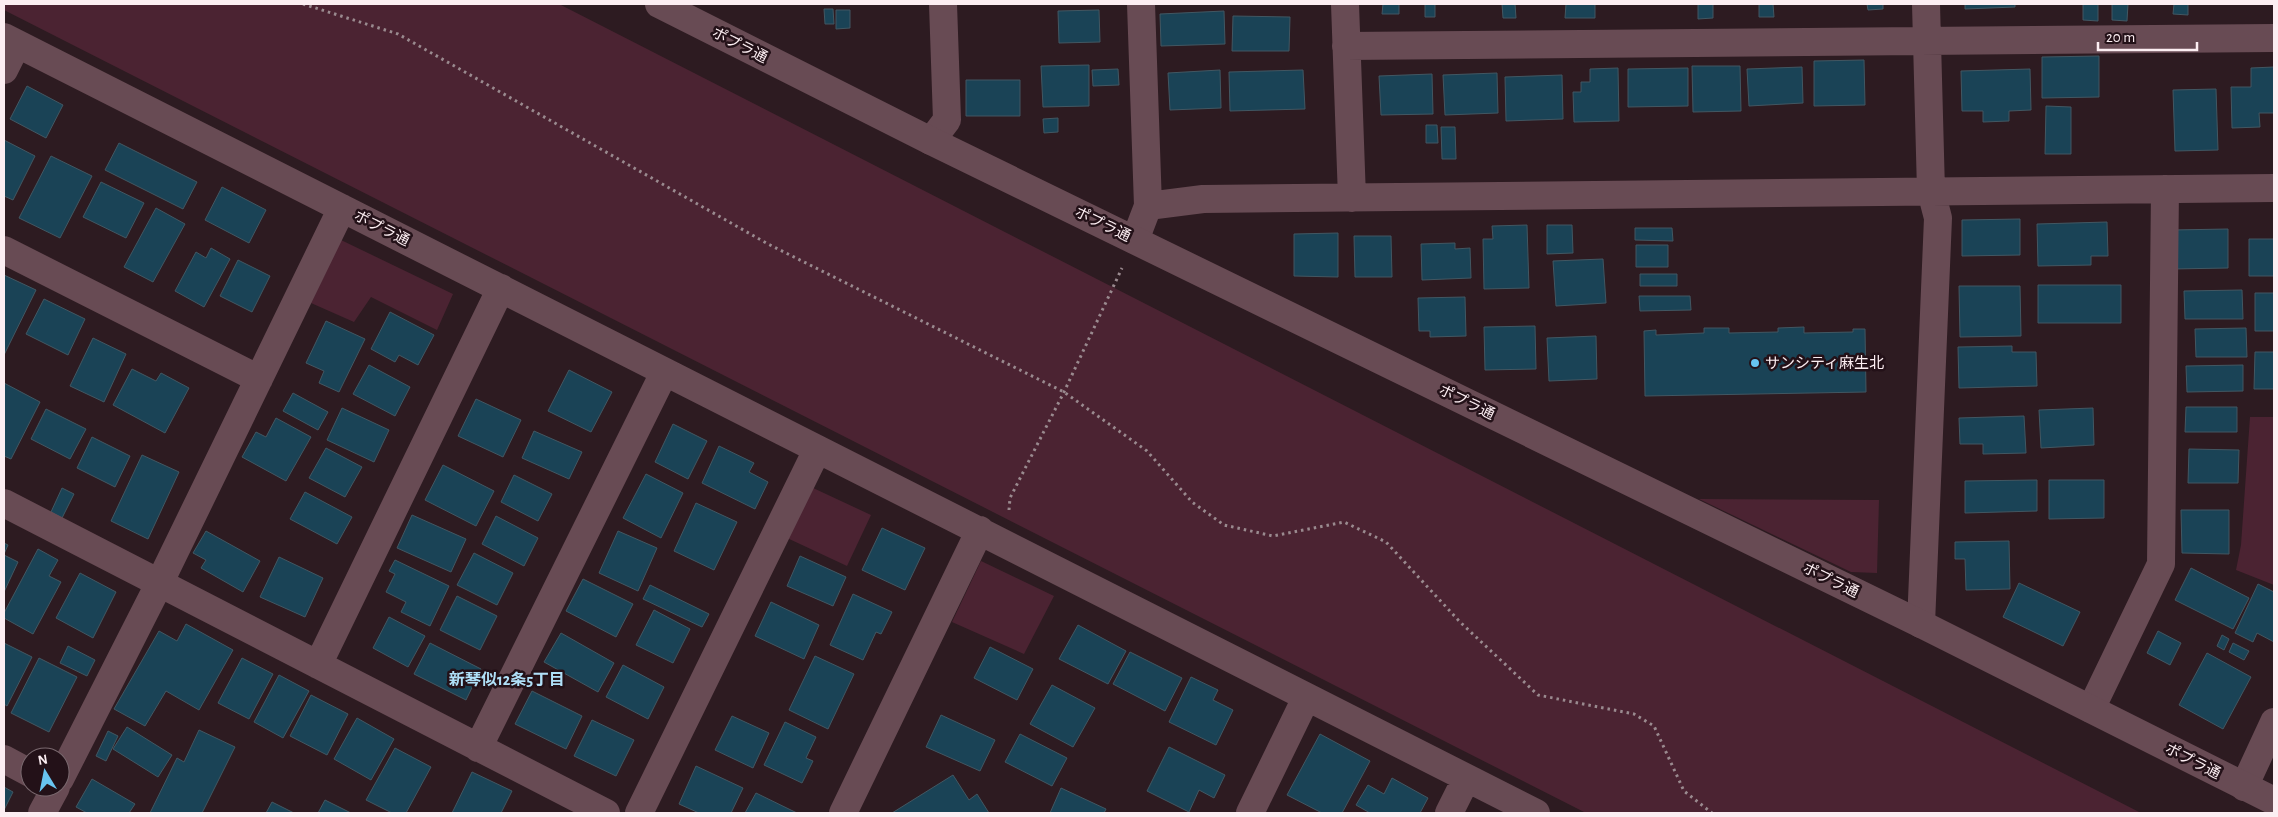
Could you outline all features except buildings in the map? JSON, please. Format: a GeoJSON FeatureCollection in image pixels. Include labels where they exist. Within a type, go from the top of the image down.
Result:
{"type":"FeatureCollection","features":[{"type":"Feature","properties":{"kind":"street","name":"ポプラ通"},"geometry":{"type":"LineString","coordinates":[[659,4],[931,141],[1921,624],[2274,801]]}},
{"type":"Feature","properties":{"kind":"street"},"geometry":{"type":"LineString","coordinates":[[931,141],[947,120],[943,4]]}},
{"type":"Feature","properties":{"kind":"street"},"geometry":{"type":"LineString","coordinates":[[1135,240],[1148,206],[1141,4]]}},
{"type":"Feature","properties":{"kind":"street"},"geometry":{"type":"LineString","coordinates":[[1345,4],[1352,198]]}},
{"type":"Feature","properties":{"kind":"street"},"geometry":{"type":"LineString","coordinates":[[1921,624],[1938,218],[1931,192],[1926,4]]}},
{"type":"Feature","properties":{"kind":"street"},"geometry":{"type":"LineString","coordinates":[[1346,46],[2274,38]]}},
{"type":"Feature","properties":{"kind":"street","name":"ポプラ通"},"geometry":{"type":"LineString","coordinates":[[10,40],[501,288],[664,373],[980,530],[1306,698],[1536,813]]}},
{"type":"Feature","properties":{"kind":"street"},"geometry":{"type":"LineString","coordinates":[[4,70],[10,40]]}},
{"type":"Feature","properties":{"kind":"street"},"geometry":{"type":"LineString","coordinates":[[1148,206],[1203,200],[2274,188]]}},
{"type":"Feature","properties":{"kind":"street"},"geometry":{"type":"LineString","coordinates":[[2091,709],[2161,564],[2165,189]]}},
{"type":"Feature","properties":{"kind":"street"},"geometry":{"type":"LineString","coordinates":[[70,759],[159,584],[342,208]]}},
{"type":"Feature","properties":{"kind":"street"},"geometry":{"type":"LineString","coordinates":[[4,250],[259,379]]}},
{"type":"Feature","properties":{"kind":"street"},"geometry":{"type":"LineString","coordinates":[[318,665],[501,288]]}},
{"type":"Feature","properties":{"kind":"street"},"geometry":{"type":"LineString","coordinates":[[478,748],[664,373]]}},
{"type":"Feature","properties":{"kind":"street"},"geometry":{"type":"LineString","coordinates":[[639,813],[817,450]]}},
{"type":"Feature","properties":{"kind":"street"},"geometry":{"type":"LineString","coordinates":[[4,503],[478,748],[569,805],[606,813]]}},
{"type":"Feature","properties":{"kind":"street"},"geometry":{"type":"LineString","coordinates":[[843,813],[980,530]]}},
{"type":"Feature","properties":{"kind":"street"},"geometry":{"type":"LineString","coordinates":[[1250,813],[1306,698]]}},
{"type":"Feature","properties":{"kind":"street"},"geometry":{"type":"LineString","coordinates":[[2244,787],[2274,722]]}},
{"type":"Feature","properties":{"kind":"street"},"geometry":{"type":"LineString","coordinates":[[4,760],[20,768]]}},
{"type":"Feature","properties":{"kind":"street"},"geometry":{"type":"LineString","coordinates":[[1449,813],[1466,779]]}},
{"type":"Feature","properties":{"kind":"street"},"geometry":{"type":"LineString","coordinates":[[42,813],[51,797]]}},
{"type":"Feature","properties":{"kind":"path"},"geometry":{"type":"LineString","coordinates":[[303,4],[398,34],[768,244],[1064,392],[1147,451],[1192,502],[1224,525],[1273,536],[1344,522],[1386,542],[1460,622],[1538,695],[1634,714],[1654,726],[1684,791],[1712,813]]}},
{"type":"Feature","properties":{"kind":"path"},"geometry":{"type":"LineString","coordinates":[[1005,543],[1010,498],[1064,392],[1135,240]]}},
{"type":"Feature","properties":{"kind":"shaded area"},"geometry":{"type":"Polygon","coordinates":[[[4,4],[559,4],[2141,813],[1586,813],[4,10],[4,4]]]}},
{"type":"Feature","properties":{"kind":"shaded area"},"geometry":{"type":"Polygon","coordinates":[[[341,240],[453,294],[437,330],[371,297],[354,322],[311,303],[341,240]]]}},
{"type":"Feature","properties":{"kind":"shaded area"},"geometry":{"type":"Polygon","coordinates":[[[2250,417],[2274,417],[2274,585],[2236,570],[2241,545],[2250,417]]]}},
{"type":"Feature","properties":{"kind":"shaded area"},"geometry":{"type":"Polygon","coordinates":[[[811,487],[871,515],[847,566],[785,537],[811,487]]]}},
{"type":"Feature","properties":{"kind":"shaded area"},"geometry":{"type":"Polygon","coordinates":[[[1699,499],[1879,500],[1877,573],[1851,572],[1699,499]]]}},
{"type":"Feature","properties":{"kind":"shaded area"},"geometry":{"type":"Polygon","coordinates":[[[981,561],[1054,596],[1024,654],[952,622],[981,561]]]}},
{"type":"Feature","properties":{"kind":"place","name":"サンシティ麻生北"},"geometry":{"type":"Point","coordinates":[1755,363]}},
{"type":"Feature","properties":{"kind":"district","name":"新琴似12条5丁目"},"geometry":{"type":"Point","coordinates":[507,679]}}]}
